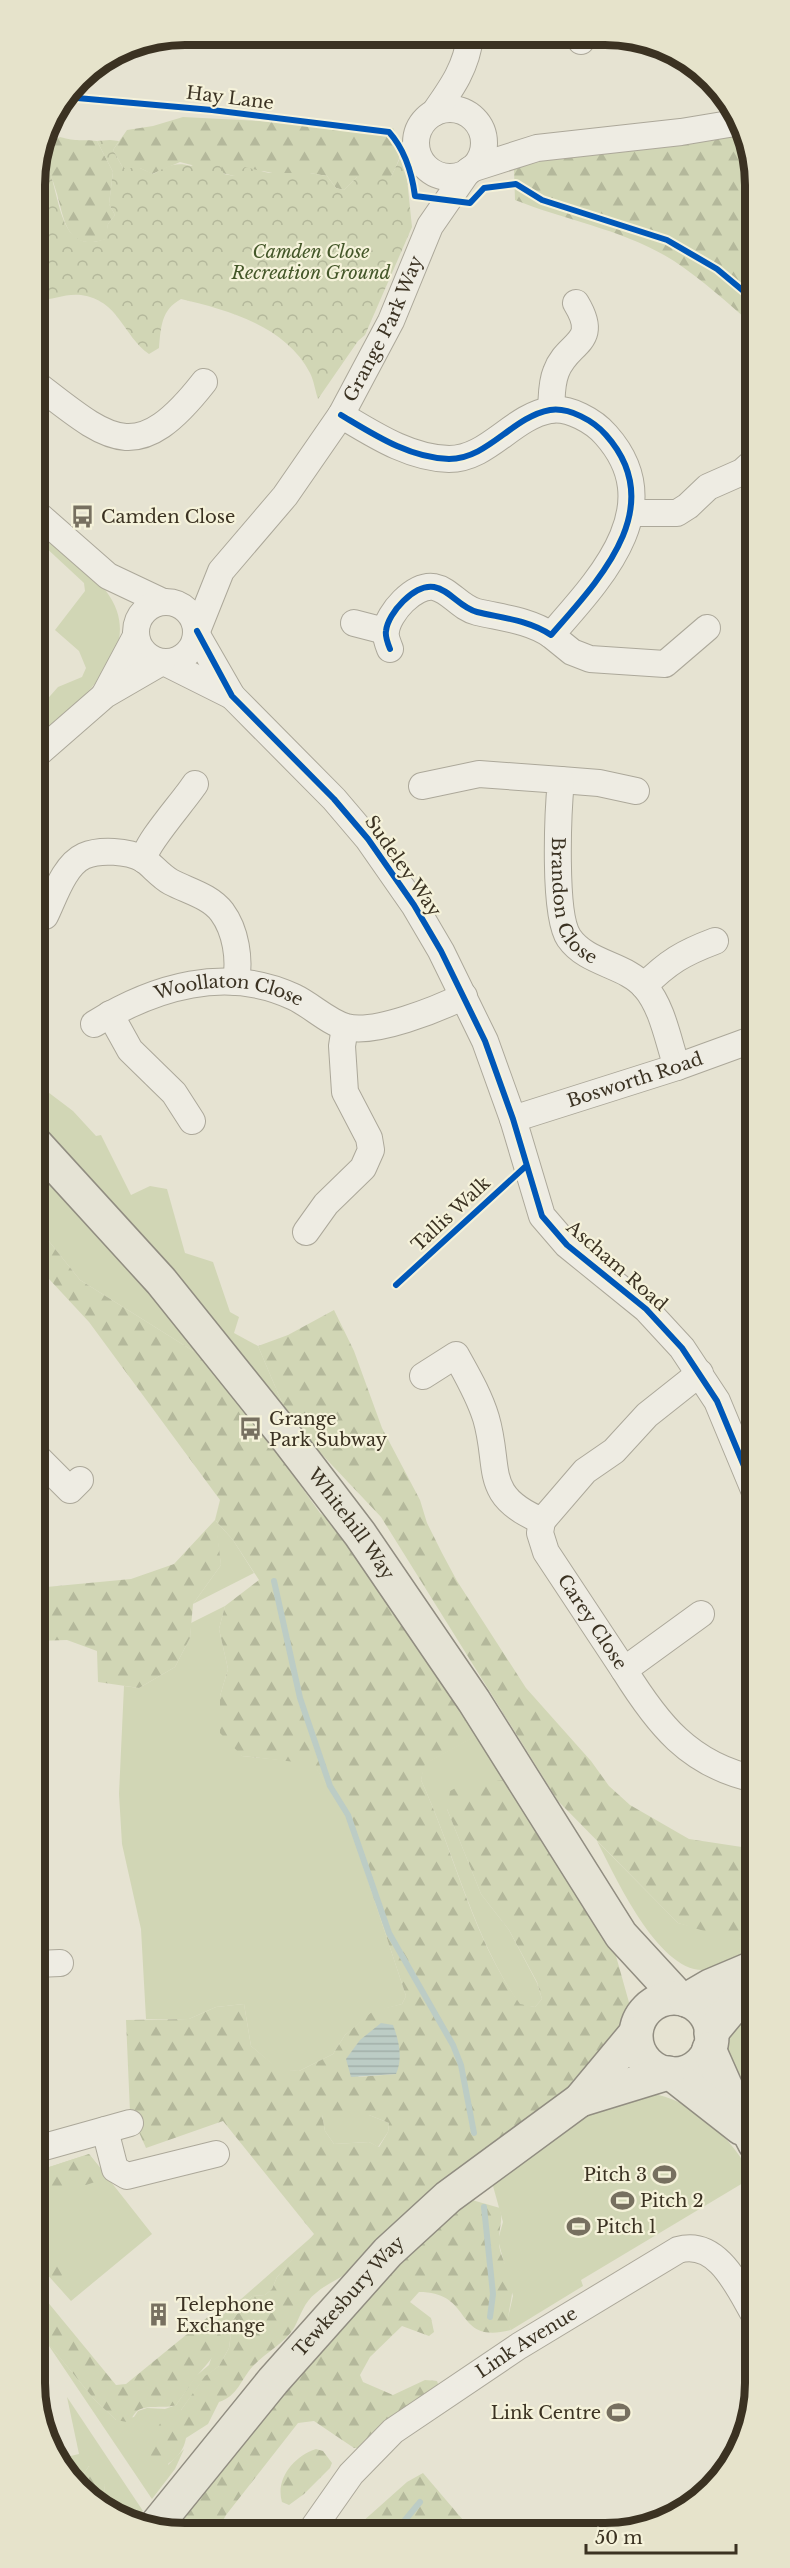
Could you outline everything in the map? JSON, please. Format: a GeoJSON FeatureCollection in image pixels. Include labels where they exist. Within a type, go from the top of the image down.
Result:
{"type":"FeatureCollection","features":[{"type":"Feature","properties":{"kind":"main road","name":"Whitehill Way"},"geometry":{"type":"LineString","coordinates":[[45,1154],[161,1281],[283,1433],[360,1534],[474,1701],[621,1935],[692,1995]]}},
{"type":"Feature","properties":{"kind":"main road"},"geometry":{"type":"LineString","coordinates":[[593,1889],[676,1971],[704,2013],[710,2041],[745,2118]]}},
{"type":"Feature","properties":{"kind":"main road","name":"Whitehill Way"},"geometry":{"type":"LineString","coordinates":[[621,1935],[640,2023]]}},
{"type":"Feature","properties":{"kind":"main road"},"geometry":{"type":"LineString","coordinates":[[745,1971],[692,1995],[662,2000],[640,2023],[641,2056],[657,2070],[670,2074],[745,2123]]}},
{"type":"Feature","properties":{"kind":"main road"},"geometry":{"type":"LineString","coordinates":[[670,2074],[686,2072],[696,2066],[710,2041],[745,1994]]}},
{"type":"Feature","properties":{"kind":"main road","name":"Tewkesbury Way"},"geometry":{"type":"LineString","coordinates":[[160,2520],[273,2381],[388,2252],[466,2182],[580,2100],[640,2023]]}},
{"type":"Feature","properties":{"kind":"main road","name":"Tewkesbury Way"},"geometry":{"type":"LineString","coordinates":[[580,2100],[670,2074]]}},
{"type":"Feature","properties":{"kind":"street","name":"Grange Park Way"},"geometry":{"type":"LineString","coordinates":[[430,226],[424,165],[418,152],[417,135],[423,123],[434,113],[468,49]]}},
{"type":"Feature","properties":{"kind":"street","name":"Grange Park Way"},"geometry":{"type":"LineString","coordinates":[[197,633],[221,571],[285,496],[341,415],[391,321],[430,226],[469,170],[478,161],[484,145],[478,124],[468,49]]}},
{"type":"Feature","properties":{"kind":"street"},"geometry":{"type":"LineString","coordinates":[[434,113],[456,110],[478,124],[516,142],[537,148]]}},
{"type":"Feature","properties":{"kind":"street"},"geometry":{"type":"LineString","coordinates":[[424,165],[435,173],[446,176],[537,148],[681,132],[731,124]]}},
{"type":"Feature","properties":{"kind":"street"},"geometry":{"type":"LineString","coordinates":[[551,410],[556,372],[561,362],[578,345],[585,333],[583,314],[576,303]]}},
{"type":"Feature","properties":{"kind":"street"},"geometry":{"type":"LineString","coordinates":[[45,380],[99,431],[121,438],[143,435],[169,420],[204,382]]}},
{"type":"Feature","properties":{"kind":"street"},"geometry":{"type":"LineString","coordinates":[[341,415],[398,446],[450,459],[478,452],[519,423],[551,410],[582,417],[604,433],[615,446],[630,481],[632,513],[615,554],[602,575],[551,635]]}},
{"type":"Feature","properties":{"kind":"street"},"geometry":{"type":"LineString","coordinates":[[632,513],[677,513],[708,487],[745,469]]}},
{"type":"Feature","properties":{"kind":"street"},"geometry":{"type":"LineString","coordinates":[[45,521],[108,576],[188,610],[194,620],[197,633],[186,655],[177,661],[164,662],[105,695],[45,747]]}},
{"type":"Feature","properties":{"kind":"street","name":"Grange Park Way"},"geometry":{"type":"LineString","coordinates":[[165,602],[221,571]]}},
{"type":"Feature","properties":{"kind":"street"},"geometry":{"type":"LineString","coordinates":[[108,576],[145,654],[164,662]]}},
{"type":"Feature","properties":{"kind":"street"},"geometry":{"type":"LineString","coordinates":[[354,623],[387,640],[392,616],[414,592],[434,588],[467,609],[514,620],[551,635],[572,652],[590,659],[665,664],[707,628]]}},
{"type":"Feature","properties":{"kind":"street"},"geometry":{"type":"LineString","coordinates":[[105,695],[136,633],[143,612],[165,602]]}},
{"type":"Feature","properties":{"kind":"street","name":"Sudeley Way"},"geometry":{"type":"LineString","coordinates":[[197,633],[232,696],[315,777],[368,839],[414,905],[464,996],[488,1050],[513,1119]]}},
{"type":"Feature","properties":{"kind":"street","name":"Sudeley Way"},"geometry":{"type":"LineString","coordinates":[[164,662],[232,696]]}},
{"type":"Feature","properties":{"kind":"street"},"geometry":{"type":"LineString","coordinates":[[422,786],[466,765],[561,780],[605,784],[636,791]]}},
{"type":"Feature","properties":{"kind":"street","name":"Brandon Close"},"geometry":{"type":"LineString","coordinates":[[561,780],[558,812],[560,897],[562,921],[567,936],[576,947],[644,986]]}},
{"type":"Feature","properties":{"kind":"street"},"geometry":{"type":"LineString","coordinates":[[144,860],[151,841],[178,810],[195,784]]}},
{"type":"Feature","properties":{"kind":"street"},"geometry":{"type":"LineString","coordinates":[[45,916],[70,869],[85,855],[112,852],[144,860],[160,876],[202,896],[221,911],[229,923],[236,946],[239,965],[236,981]]}},
{"type":"Feature","properties":{"kind":"street"},"geometry":{"type":"LineString","coordinates":[[677,1067],[656,1005],[644,986],[674,958],[715,941]]}},
{"type":"Feature","properties":{"kind":"street","name":"Woollaton Close"},"geometry":{"type":"LineString","coordinates":[[192,1121],[174,1093],[129,1050],[102,1019],[125,1005],[165,989],[204,982],[236,981],[270,988],[294,997],[345,1027]]}},
{"type":"Feature","properties":{"kind":"street"},"geometry":{"type":"LineString","coordinates":[[306,1232],[337,1191],[363,1168],[371,1150],[369,1138],[345,1092],[342,1046],[345,1027],[374,1027],[427,1011],[464,996]]}},
{"type":"Feature","properties":{"kind":"street","name":"Bosworth Road"},"geometry":{"type":"LineString","coordinates":[[513,1119],[677,1067],[745,1042]]}},
{"type":"Feature","properties":{"kind":"street","name":"Ascham Road"},"geometry":{"type":"LineString","coordinates":[[513,1119],[537,1206],[551,1228],[567,1245],[659,1320],[700,1373],[717,1401],[745,1468]]}},
{"type":"Feature","properties":{"kind":"street"},"geometry":{"type":"LineString","coordinates":[[423,1376],[462,1348],[483,1409],[496,1481],[500,1490],[519,1509],[542,1521],[585,1471],[614,1451],[647,1415],[700,1373]]}},
{"type":"Feature","properties":{"kind":"street"},"geometry":{"type":"LineString","coordinates":[[45,1465],[70,1490],[81,1480]]}},
{"type":"Feature","properties":{"kind":"street","name":"Carey Close"},"geometry":{"type":"LineString","coordinates":[[542,1521],[540,1533],[546,1552],[624,1670],[701,1614]]}},
{"type":"Feature","properties":{"kind":"street"},"geometry":{"type":"LineString","coordinates":[[624,1670],[653,1715],[682,1744],[724,1770],[745,1776]]}},
{"type":"Feature","properties":{"kind":"street"},"geometry":{"type":"LineString","coordinates":[[45,2147],[130,2123]]}},
{"type":"Feature","properties":{"kind":"street"},"geometry":{"type":"LineString","coordinates":[[105,2130],[115,2169],[127,2176],[216,2154]]}},
{"type":"Feature","properties":{"kind":"street","name":"Link Avenue"},"geometry":{"type":"LineString","coordinates":[[317,2523],[351,2474],[393,2431],[519,2346],[678,2250],[696,2249],[715,2258],[731,2276],[745,2299]]}},
{"type":"Feature","properties":{"kind":"green space"},"geometry":{"type":"Polygon","coordinates":[[[183,117],[393,128],[399,141],[400,152],[391,177],[357,177],[344,190],[336,188],[327,176],[310,173],[277,174],[263,171],[234,176],[180,162],[152,174],[140,168],[123,168],[113,150],[127,130],[153,126],[183,117]]]}},
{"type":"Feature","properties":{"kind":"green space"},"geometry":{"type":"Polygon","coordinates":[[[735,133],[745,176],[745,318],[694,276],[656,250],[515,200],[514,170],[521,161],[735,133]]]}},
{"type":"Feature","properties":{"kind":"green space"},"geometry":{"type":"Polygon","coordinates":[[[60,137],[97,141],[113,172],[109,204],[115,215],[108,224],[106,239],[93,242],[83,241],[75,238],[70,232],[47,165],[53,141],[60,137]]]}},
{"type":"Feature","properties":{"kind":"green space","name":"Camden Close Recreation Ground"},"geometry":{"type":"Polygon","coordinates":[[[97,141],[119,141],[113,150],[123,168],[140,168],[153,174],[171,166],[180,164],[191,166],[199,162],[220,166],[224,174],[234,176],[245,167],[269,173],[310,173],[327,176],[336,188],[344,190],[357,177],[391,177],[400,158],[407,179],[412,227],[365,335],[358,341],[318,399],[310,373],[286,343],[254,322],[236,315],[181,299],[169,308],[163,320],[159,348],[149,354],[140,347],[112,311],[94,298],[75,295],[45,299],[47,165],[61,213],[67,227],[76,237],[88,242],[105,239],[108,224],[115,215],[109,204],[113,172],[97,141]]]}},
{"type":"Feature","properties":{"kind":"green space"},"geometry":{"type":"Polygon","coordinates":[[[48,537],[100,583],[118,613],[120,634],[114,655],[103,674],[70,710],[45,731],[45,702],[58,687],[82,677],[86,668],[79,651],[55,630],[85,591],[84,583],[45,547],[45,540],[48,537]]]}},
{"type":"Feature","properties":{"kind":"green space"},"geometry":{"type":"Polygon","coordinates":[[[45,1090],[73,1111],[96,1136],[101,1135],[131,1195],[150,1186],[167,1189],[185,1253],[213,1262],[230,1312],[239,1317],[234,1333],[258,1346],[283,1405],[279,1409],[101,1197],[45,1136],[45,1090]]]}},
{"type":"Feature","properties":{"kind":"green space"},"geometry":{"type":"Polygon","coordinates":[[[45,1168],[214,1364],[80,1280],[45,1236],[45,1168]]]}},
{"type":"Feature","properties":{"kind":"green space"},"geometry":{"type":"Polygon","coordinates":[[[45,1236],[80,1280],[214,1364],[320,1513],[367,1551],[478,1735],[425,1764],[421,1780],[489,1951],[520,2004],[535,2007],[542,1999],[537,1982],[509,1930],[481,1894],[447,1809],[450,1791],[463,1784],[503,1780],[514,1790],[616,1956],[630,2006],[629,2033],[465,2198],[500,2208],[499,2246],[512,2284],[508,2319],[511,2330],[492,2333],[480,2330],[471,2325],[449,2300],[437,2294],[419,2292],[410,2302],[431,2318],[434,2332],[429,2336],[402,2326],[370,2357],[360,2375],[363,2382],[393,2395],[425,2380],[437,2381],[440,2389],[363,2448],[354,2448],[314,2421],[298,2423],[222,2523],[176,2523],[348,2273],[323,2287],[312,2297],[290,2334],[253,2366],[231,2396],[219,2402],[208,2424],[186,2438],[175,2458],[155,2470],[142,2464],[141,2456],[165,2415],[181,2410],[205,2376],[219,2366],[229,2348],[233,2319],[252,2296],[265,2295],[272,2289],[277,2277],[314,2234],[223,2121],[146,2148],[130,2112],[126,2020],[189,2019],[216,2007],[244,2004],[251,2046],[279,2069],[299,2071],[333,2054],[345,2035],[373,2011],[402,2004],[406,1996],[347,1817],[313,1764],[242,1756],[220,1733],[220,1696],[228,1669],[219,1629],[225,1606],[259,1580],[233,1540],[216,1521],[221,1565],[193,1604],[190,1638],[175,1667],[139,1688],[98,1682],[97,1651],[67,1640],[45,1641],[45,1587],[131,1579],[174,1564],[215,1520],[220,1500],[89,1322],[45,1275],[45,1236]],[[397,2036],[358,2077],[396,2074],[397,2036]],[[322,2115],[325,2131],[334,2144],[369,2142],[379,2147],[388,2132],[389,2123],[369,2115],[322,2115]]]}},
{"type":"Feature","properties":{"kind":"green space"},"geometry":{"type":"Polygon","coordinates":[[[334,1310],[354,1351],[382,1428],[420,1500],[427,1523],[457,1581],[526,1688],[591,1761],[609,1786],[630,1805],[689,1839],[745,1847],[745,1938],[727,1938],[678,1923],[558,1801],[381,1517],[279,1409],[283,1405],[258,1346],[288,1335],[334,1310]]]}},
{"type":"Feature","properties":{"kind":"green space"},"geometry":{"type":"Polygon","coordinates":[[[215,1520],[233,1540],[254,1573],[193,1604],[221,1565],[215,1520]]]}},
{"type":"Feature","properties":{"kind":"green space"},"geometry":{"type":"Polygon","coordinates":[[[225,1606],[219,1629],[228,1669],[220,1696],[242,1756],[313,1763],[347,1817],[406,1996],[402,2004],[373,2012],[345,2035],[333,2054],[299,2071],[279,2070],[251,2046],[244,2004],[216,2007],[189,2019],[146,2019],[141,1929],[122,1844],[119,1794],[124,1686],[139,1688],[175,1667],[190,1638],[191,1623],[225,1606]]]}},
{"type":"Feature","properties":{"kind":"green space"},"geometry":{"type":"Polygon","coordinates":[[[477,1735],[514,1790],[447,1809],[481,1894],[509,1930],[537,1983],[542,1999],[535,2007],[520,2005],[489,1952],[421,1780],[424,1764],[477,1735]]]}},
{"type":"Feature","properties":{"kind":"green space"},"geometry":{"type":"Polygon","coordinates":[[[597,1841],[678,1923],[742,1939],[745,1938],[745,1955],[724,1966],[704,1970],[687,1966],[670,1956],[640,1919],[597,1841]]]}},
{"type":"Feature","properties":{"kind":"green space"},"geometry":{"type":"Polygon","coordinates":[[[745,2017],[745,2095],[735,2081],[728,2059],[728,2041],[735,2028],[745,2017]]]}},
{"type":"Feature","properties":{"kind":"green space"},"geometry":{"type":"Polygon","coordinates":[[[648,2093],[681,2103],[710,2123],[734,2148],[745,2164],[745,2182],[581,2280],[583,2286],[511,2330],[507,2322],[513,2296],[498,2240],[503,2222],[493,2186],[496,2176],[583,2116],[648,2093]]]}},
{"type":"Feature","properties":{"kind":"green space"},"geometry":{"type":"Polygon","coordinates":[[[322,2115],[369,2115],[389,2123],[388,2132],[378,2147],[369,2142],[334,2144],[325,2131],[322,2115]]]}},
{"type":"Feature","properties":{"kind":"green space"},"geometry":{"type":"Polygon","coordinates":[[[89,2154],[152,2234],[71,2301],[45,2272],[45,2168],[89,2154]]]}},
{"type":"Feature","properties":{"kind":"green space"},"geometry":{"type":"Polygon","coordinates":[[[89,2154],[102,2170],[95,2182],[86,2185],[71,2185],[45,2206],[45,2168],[89,2154]]]}},
{"type":"Feature","properties":{"kind":"green space"},"geometry":{"type":"Polygon","coordinates":[[[315,2234],[277,2277],[272,2289],[265,2295],[252,2296],[233,2319],[229,2348],[219,2366],[205,2377],[181,2410],[168,2465],[184,2449],[175,2469],[152,2499],[45,2339],[94,2399],[116,2420],[134,2417],[138,2411],[147,2408],[165,2409],[176,2405],[196,2376],[209,2365],[220,2332],[215,2322],[315,2234]]]}},
{"type":"Feature","properties":{"kind":"green space"},"geometry":{"type":"Polygon","coordinates":[[[45,2240],[60,2254],[66,2272],[60,2277],[50,2277],[45,2272],[45,2240]]]}},
{"type":"Feature","properties":{"kind":"green space"},"geometry":{"type":"Polygon","coordinates":[[[45,2299],[116,2385],[126,2384],[208,2317],[216,2324],[220,2332],[218,2348],[176,2405],[141,2409],[127,2422],[116,2420],[94,2399],[45,2340],[45,2299]]]}},
{"type":"Feature","properties":{"kind":"green space"},"geometry":{"type":"Polygon","coordinates":[[[67,2397],[143,2511],[139,2516],[123,2509],[104,2496],[105,2485],[89,2466],[82,2477],[67,2457],[79,2454],[67,2397]]]}},
{"type":"Feature","properties":{"kind":"green space"},"geometry":{"type":"Polygon","coordinates":[[[316,2449],[323,2451],[332,2463],[330,2468],[304,2494],[289,2505],[282,2502],[281,2485],[288,2470],[300,2457],[316,2449]]]}},
{"type":"Feature","properties":{"kind":"green space"},"geometry":{"type":"Polygon","coordinates":[[[89,2466],[100,2469],[105,2485],[104,2496],[86,2482],[82,2477],[89,2466]]]}},
{"type":"Feature","properties":{"kind":"green space"},"geometry":{"type":"Polygon","coordinates":[[[423,2473],[466,2523],[361,2523],[407,2482],[423,2473]]]}},
{"type":"Feature","properties":{"kind":"shaded area"},"geometry":{"type":"Polygon","coordinates":[[[381,2023],[393,2025],[397,2037],[400,2056],[396,2074],[351,2077],[346,2059],[360,2040],[381,2023]]]}},
{"type":"Feature","properties":{"kind":"waterway"},"geometry":{"type":"LineString","coordinates":[[274,1581],[300,1698],[330,1786],[348,1815],[389,1933],[453,2045],[461,2065],[474,2133]]}},
{"type":"Feature","properties":{"kind":"waterway"},"geometry":{"type":"LineString","coordinates":[[484,2207],[493,2294],[490,2317]]}},
{"type":"Feature","properties":{"kind":"waterway"},"geometry":{"type":"LineString","coordinates":[[403,2523],[420,2502]]}},
{"type":"Feature","properties":{"kind":"cycle path","name":"Hay Lane"},"geometry":{"type":"LineString","coordinates":[[76,98],[212,110],[389,132],[407,162],[415,196],[470,203],[484,188],[516,184],[542,200],[667,240],[717,269],[745,292]]}},
{"type":"Feature","properties":{"kind":"cycle path"},"geometry":{"type":"LineString","coordinates":[[341,415],[406,450],[434,458],[449,459],[476,452],[536,414],[550,410],[573,413],[588,420],[606,435],[624,462],[631,489],[629,515],[620,541],[606,567],[589,591],[551,635],[525,623],[471,610],[440,589],[426,587],[403,601],[392,616],[386,633],[390,649]]}},
{"type":"Feature","properties":{"kind":"cycle path"},"geometry":{"type":"LineString","coordinates":[[197,631],[232,696],[334,799],[368,839],[414,905],[441,951],[485,1041],[513,1119],[542,1216],[567,1245],[646,1309],[682,1348],[717,1401],[745,1468]]}},
{"type":"Feature","properties":{"kind":"cycle path","name":"Tallis Walk"},"geometry":{"type":"LineString","coordinates":[[396,1285],[526,1166]]}},
{"type":"Feature","properties":{"kind":"place","name":"Camden Close"},"geometry":{"type":"Point","coordinates":[83,517]}},
{"type":"Feature","properties":{"kind":"place","name":"Grange Park Subway"},"geometry":{"type":"Point","coordinates":[251,1429]}},
{"type":"Feature","properties":{"kind":"place","name":"Pitch 3"},"geometry":{"type":"Point","coordinates":[665,2175]}},
{"type":"Feature","properties":{"kind":"place","name":"Pitch 2"},"geometry":{"type":"Point","coordinates":[622,2201]}},
{"type":"Feature","properties":{"kind":"place","name":"Pitch 1"},"geometry":{"type":"Point","coordinates":[578,2227]}},
{"type":"Feature","properties":{"kind":"place","name":"Telephone Exchange"},"geometry":{"type":"Point","coordinates":[158,2315]}},
{"type":"Feature","properties":{"kind":"place","name":"Link Centre"},"geometry":{"type":"Point","coordinates":[619,2413]}}]}
